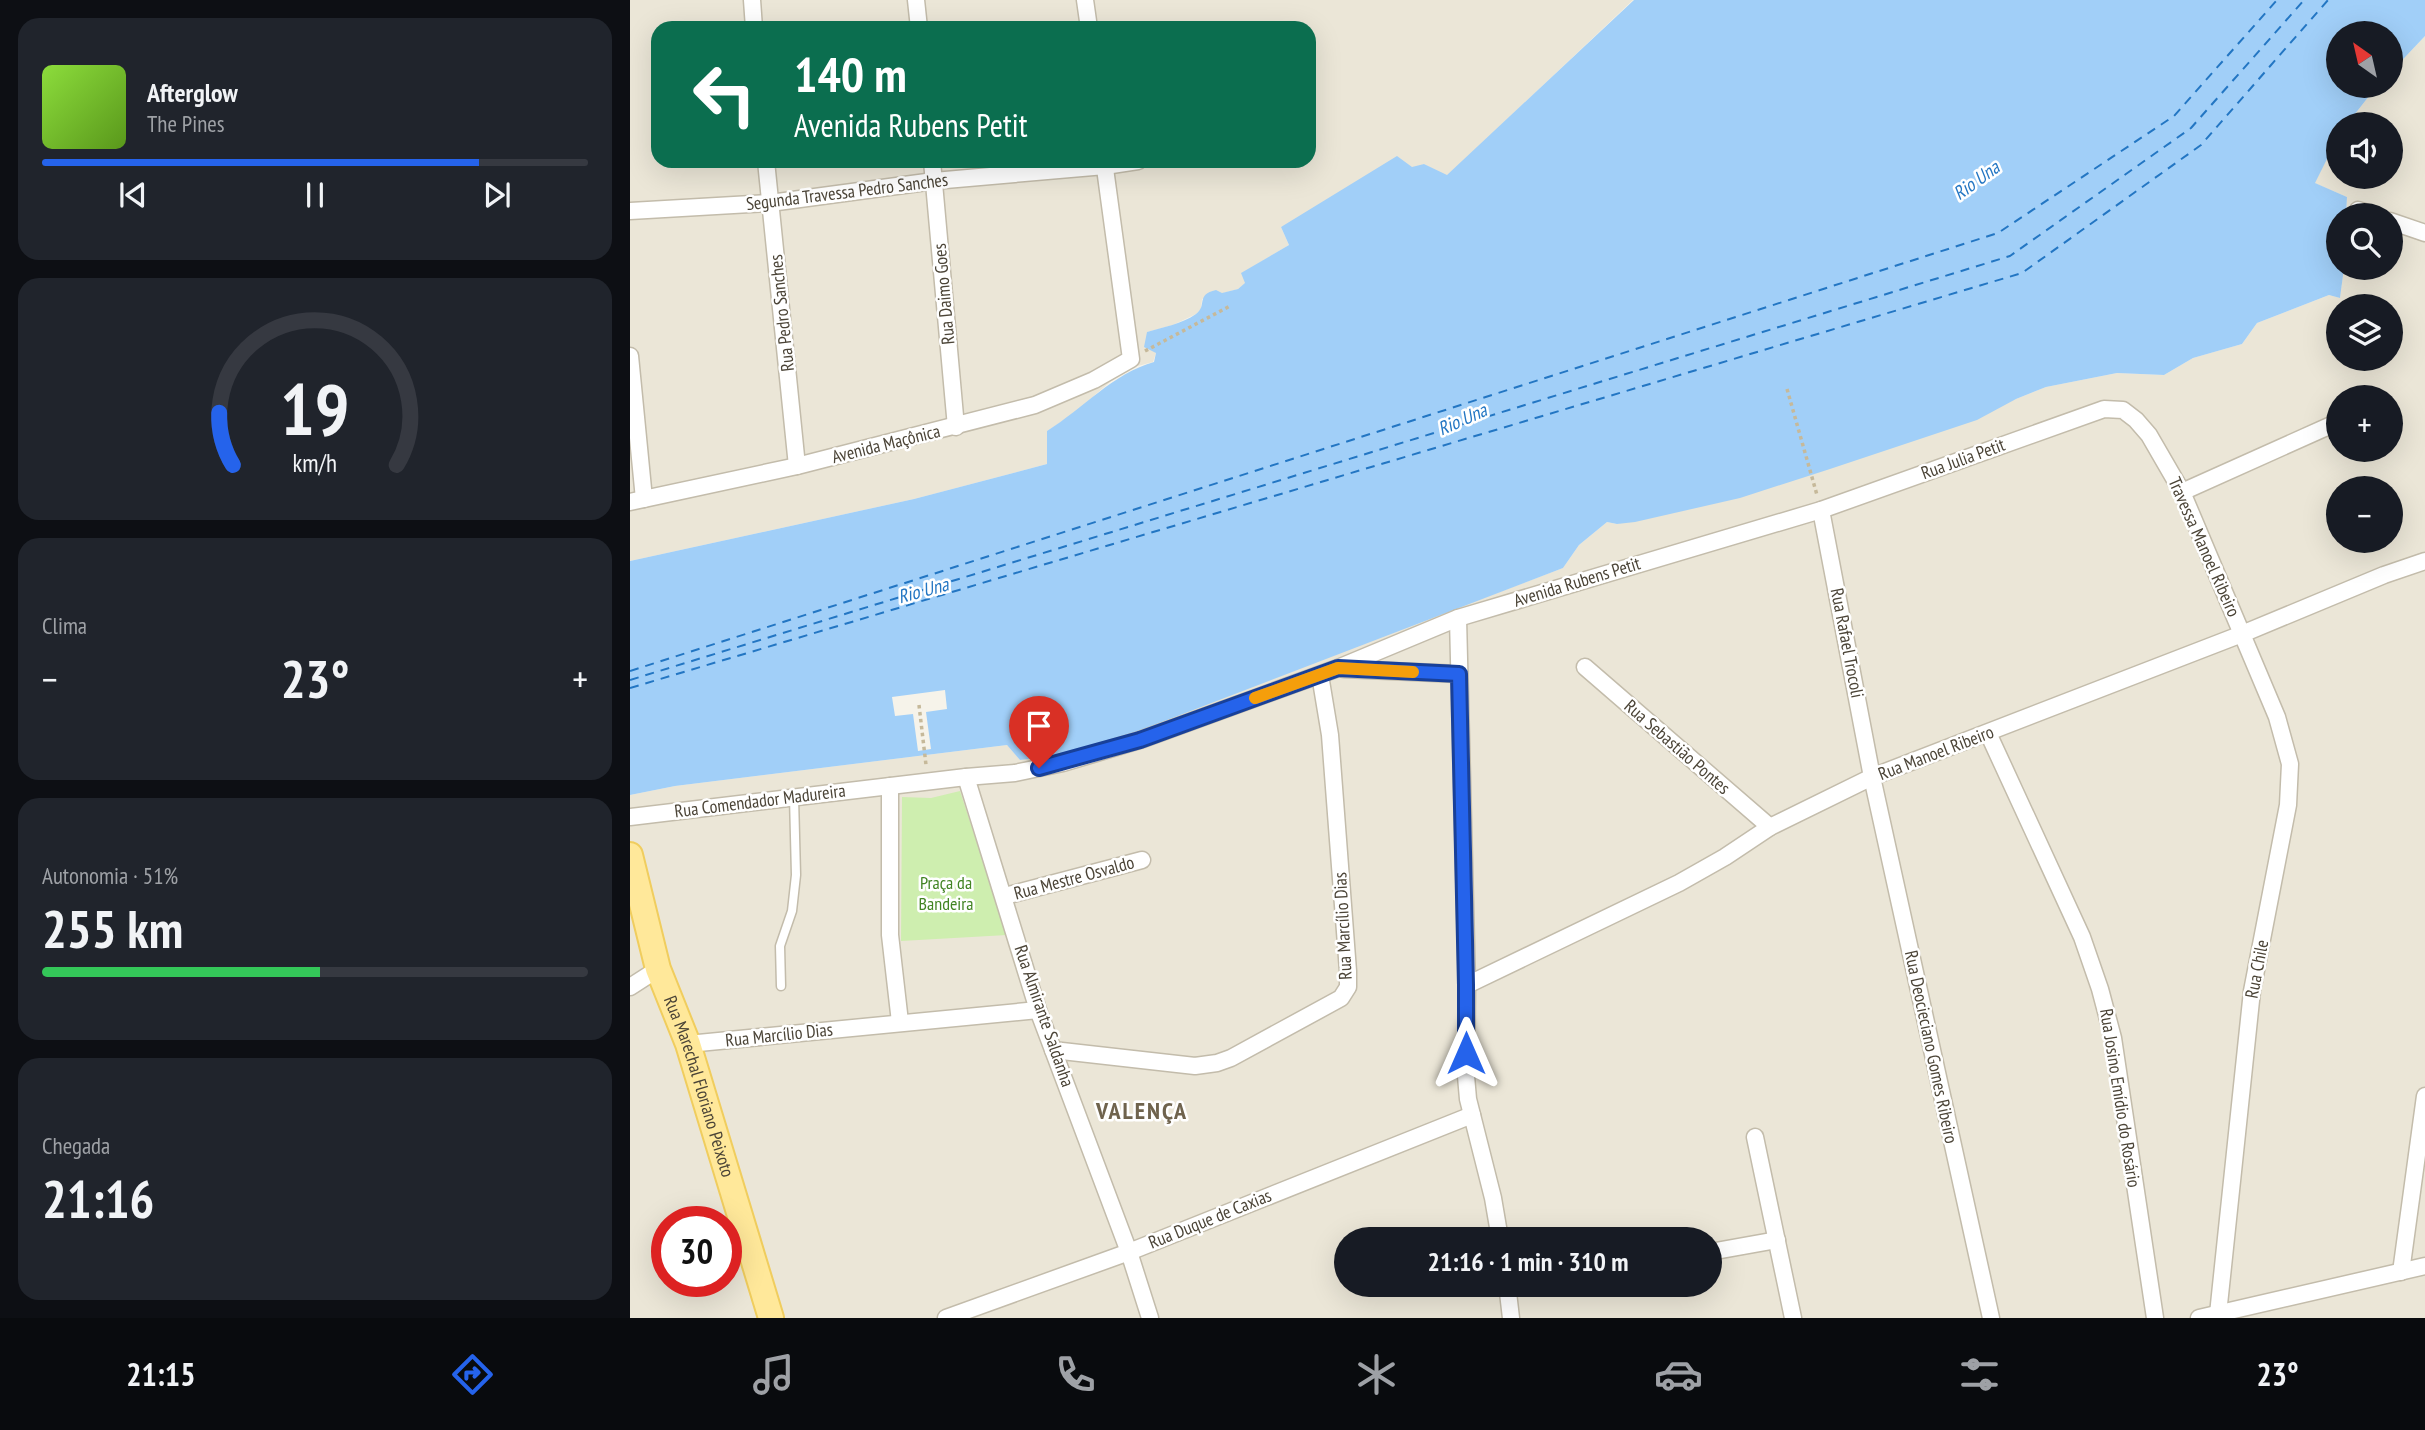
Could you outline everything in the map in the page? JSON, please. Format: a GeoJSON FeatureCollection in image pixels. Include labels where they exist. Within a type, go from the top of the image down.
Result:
{"type":"FeatureCollection","features":[{"type":"Feature","properties":{"kind":"main road","name":"Rua Marechal Floriano Peixoto"},"geometry":{"type":"LineString","coordinates":[[630,855],[658,969],[688,1044],[771,1318]]}},
{"type":"Feature","properties":{"kind":"street"},"geometry":{"type":"LineString","coordinates":[[752,0],[754,21]]}},
{"type":"Feature","properties":{"kind":"street"},"geometry":{"type":"LineString","coordinates":[[916,0],[918,21]]}},
{"type":"Feature","properties":{"kind":"street"},"geometry":{"type":"LineString","coordinates":[[1085,0],[1088,21]]}},
{"type":"Feature","properties":{"kind":"street","name":"Rua Pedro Sanches"},"geometry":{"type":"LineString","coordinates":[[767,168],[797,466]]}},
{"type":"Feature","properties":{"kind":"street","name":"Rua Daimo Goes"},"geometry":{"type":"LineString","coordinates":[[933,168],[956,427]]}},
{"type":"Feature","properties":{"kind":"street","name":"Segunda Travessa Pedro Sanches"},"geometry":{"type":"LineString","coordinates":[[630,211],[770,203],[934,181],[1064,168]]}},
{"type":"Feature","properties":{"kind":"street"},"geometry":{"type":"LineString","coordinates":[[1105,168],[1131,359]]}},
{"type":"Feature","properties":{"kind":"street"},"geometry":{"type":"LineString","coordinates":[[2403,225],[2425,233]]}},
{"type":"Feature","properties":{"kind":"street"},"geometry":{"type":"LineString","coordinates":[[630,356],[637,500]]}},
{"type":"Feature","properties":{"kind":"street","name":"Avenida Maçônica"},"geometry":{"type":"LineString","coordinates":[[637,500],[797,466],[1035,405],[1094,380],[1131,359]]}},
{"type":"Feature","properties":{"kind":"street","name":"Rua Julia Petit"},"geometry":{"type":"LineString","coordinates":[[1821,510],[2104,409]]}},
{"type":"Feature","properties":{"kind":"street","name":"Travessa Manoel Ribeiro"},"geometry":{"type":"LineString","coordinates":[[2104,409],[2123,410],[2149,435],[2182,492],[2242,634]]}},
{"type":"Feature","properties":{"kind":"street"},"geometry":{"type":"LineString","coordinates":[[2182,492],[2326,427]]}},
{"type":"Feature","properties":{"kind":"street","name":"Avenida Rubens Petit"},"geometry":{"type":"LineString","coordinates":[[967,777],[1015,773],[1063,763],[1140,740],[1320,675],[1458,618],[1821,510]]}},
{"type":"Feature","properties":{"kind":"street","name":"Rua Rafael Trocoli"},"geometry":{"type":"LineString","coordinates":[[1821,510],[1872,777]]}},
{"type":"Feature","properties":{"kind":"street","name":"Rua Manoel Ribeiro"},"geometry":{"type":"LineString","coordinates":[[1466,985],[1679,883],[1770,827],[1872,777],[2425,561]]}},
{"type":"Feature","properties":{"kind":"street"},"geometry":{"type":"LineString","coordinates":[[1458,618],[1466,1076],[1472,1115],[1498,1227]]}},
{"type":"Feature","properties":{"kind":"street","name":"Rua Chile"},"geometry":{"type":"LineString","coordinates":[[2218,1314],[2252,992],[2288,805],[2290,780],[2286,744],[2242,634]]}},
{"type":"Feature","properties":{"kind":"street","name":"Rua Sebastião Pontes"},"geometry":{"type":"LineString","coordinates":[[1585,667],[1770,827]]}},
{"type":"Feature","properties":{"kind":"street","name":"Avenida Rubens Petit"},"geometry":{"type":"LineString","coordinates":[[1338,668],[1459,674]]}},
{"type":"Feature","properties":{"kind":"street","name":"Rua Marcílio Dias"},"geometry":{"type":"LineString","coordinates":[[1053,1049],[1195,1066],[1217,1063],[1341,998],[1348,987],[1348,971],[1330,735],[1320,675]]}},
{"type":"Feature","properties":{"kind":"street","name":"Rua Josino Emídio do Rosário"},"geometry":{"type":"LineString","coordinates":[[1988,733],[2082,937],[2100,989],[2113,1038],[2155,1318]]}},
{"type":"Feature","properties":{"kind":"street"},"geometry":{"type":"LineString","coordinates":[[900,1022],[890,935],[890,786],[967,777]]}},
{"type":"Feature","properties":{"kind":"street","name":"Rua Almirante Saldanha"},"geometry":{"type":"LineString","coordinates":[[967,777],[1038,1010],[1129,1252],[1150,1318]]}},
{"type":"Feature","properties":{"kind":"street","name":"Rua Deocieciano Gomes Ribeiro"},"geometry":{"type":"LineString","coordinates":[[1872,777],[1991,1318]]}},
{"type":"Feature","properties":{"kind":"street","name":"Rua Comendador Madureira"},"geometry":{"type":"LineString","coordinates":[[630,817],[890,786]]}},
{"type":"Feature","properties":{"kind":"street","name":"Rua Mestre Osvaldo"},"geometry":{"type":"LineString","coordinates":[[1005,896],[1142,860]]}},
{"type":"Feature","properties":{"kind":"street"},"geometry":{"type":"LineString","coordinates":[[630,987],[658,969]]}},
{"type":"Feature","properties":{"kind":"street","name":"Rua Marcílio Dias"},"geometry":{"type":"LineString","coordinates":[[688,1044],[1038,1010]]}},
{"type":"Feature","properties":{"kind":"street"},"geometry":{"type":"LineString","coordinates":[[2401,1272],[2425,1097]]}},
{"type":"Feature","properties":{"kind":"street","name":"Rua Duque de Caxias"},"geometry":{"type":"LineString","coordinates":[[946,1318],[1129,1252],[1472,1115]]}},
{"type":"Feature","properties":{"kind":"street"},"geometry":{"type":"LineString","coordinates":[[1755,1137],[1793,1318]]}},
{"type":"Feature","properties":{"kind":"street"},"geometry":{"type":"LineString","coordinates":[[1722,1250],[1777,1240]]}},
{"type":"Feature","properties":{"kind":"street"},"geometry":{"type":"LineString","coordinates":[[2199,1318],[2425,1266]]}},
{"type":"Feature","properties":{"kind":"street"},"geometry":{"type":"LineString","coordinates":[[1511,1318],[1512,1297]]}},
{"type":"Feature","properties":{"kind":"lane"},"geometry":{"type":"LineString","coordinates":[[781,986],[780,946],[792,911],[796,875],[794,797]]}},
{"type":"Feature","properties":{"kind":"path"},"geometry":{"type":"LineString","coordinates":[[1131,359],[1230,306]]}},
{"type":"Feature","properties":{"kind":"path"},"geometry":{"type":"LineString","coordinates":[[1787,389],[1821,510]]}},
{"type":"Feature","properties":{"kind":"path"},"geometry":{"type":"LineString","coordinates":[[919,705],[928,781]]}},
{"type":"Feature","properties":{"kind":"shaded area"},"geometry":{"type":"Polygon","coordinates":[[[630,0],[1633,0],[1447,176],[1424,164],[1281,227],[1289,245],[1242,273],[1246,283],[1238,289],[1202,299],[1201,309],[1196,314],[1173,325],[1147,332],[1156,353],[1153,362],[1134,367],[1110,382],[1072,415],[1047,431],[1047,464],[914,499],[630,561],[630,0]]]}},
{"type":"Feature","properties":{"kind":"shaded area"},"geometry":{"type":"Polygon","coordinates":[[[2425,36],[2425,1318],[630,1318],[630,795],[675,786],[1007,745],[1020,760],[1162,722],[1275,676],[1563,568],[1579,545],[1607,522],[1617,524],[2016,399],[2046,387],[2117,373],[2164,375],[2193,358],[2242,344],[2257,323],[2326,296],[2326,371],[2403,371],[2403,294],[2341,294],[2342,280],[2403,280],[2403,203],[2347,203],[2347,197],[2328,189],[2403,189],[2403,112],[2356,112],[2368,98],[2403,98],[2403,59],[2425,36]]]}},
{"type":"Feature","properties":{"kind":"shaded area"},"geometry":{"type":"Polygon","coordinates":[[[2326,160],[2326,188],[2314,183],[2326,160]]]}},
{"type":"Feature","properties":{"kind":"green space","name":"Praça da Bandeira"},"geometry":{"type":"Polygon","coordinates":[[[960,791],[1007,935],[901,941],[902,797],[931,798],[960,791]]]}},
{"type":"Feature","properties":{"kind":"water","name":"Rio Una"},"geometry":{"type":"Polygon","coordinates":[[[1634,0],[2425,0],[2425,36],[2403,59],[2403,21],[2326,21],[2326,98],[2368,98],[2356,112],[2326,112],[2326,161],[2315,183],[2347,197],[2347,203],[2326,203],[2326,280],[2342,280],[2341,294],[2326,294],[2257,323],[2242,344],[2193,358],[2164,375],[2117,373],[2046,387],[2016,399],[1977,420],[1740,498],[1635,522],[1607,522],[1579,545],[1563,568],[1084,752],[1020,760],[1007,745],[675,786],[630,795],[630,561],[914,499],[1047,464],[1047,431],[1111,383],[1154,362],[1156,353],[1144,347],[1147,332],[1179,323],[1196,314],[1204,297],[1210,292],[1216,290],[1222,293],[1238,289],[1245,283],[1241,273],[1289,245],[1281,227],[1397,156],[1412,167],[1424,164],[1447,175],[1634,0]]]}},
{"type":"Feature","properties":{"kind":"pier"},"geometry":{"type":"Polygon","coordinates":[[[945,690],[947,709],[926,712],[931,749],[918,751],[913,714],[895,716],[892,697],[945,690]]]}},
{"type":"Feature","properties":{"kind":"ferry route"},"geometry":{"type":"LineString","coordinates":[[630,671],[1998,233],[2174,116],[2277,0]]}},
{"type":"Feature","properties":{"kind":"ferry route"},"geometry":{"type":"LineString","coordinates":[[630,680],[2010,256],[2191,128],[2304,0]]}},
{"type":"Feature","properties":{"kind":"ferry route"},"geometry":{"type":"LineString","coordinates":[[630,688],[2022,273],[2201,145],[2328,0]]}},
{"type":"Feature","properties":{"kind":"slow traffic"},"geometry":{"type":"LineString","coordinates":[[1255,698],[1338,668],[1413,672]]}},
{"type":"Feature","properties":{"kind":"district","name":"VALENÇA"},"geometry":{"type":"Point","coordinates":[1142,1111]}},
{"type":"Feature","properties":{"kind":"route"},"geometry":{"type":"LineString","coordinates":[[1039,768],[1140,740],[1338,668],[1459,674],[1466,1053]]}}]}
